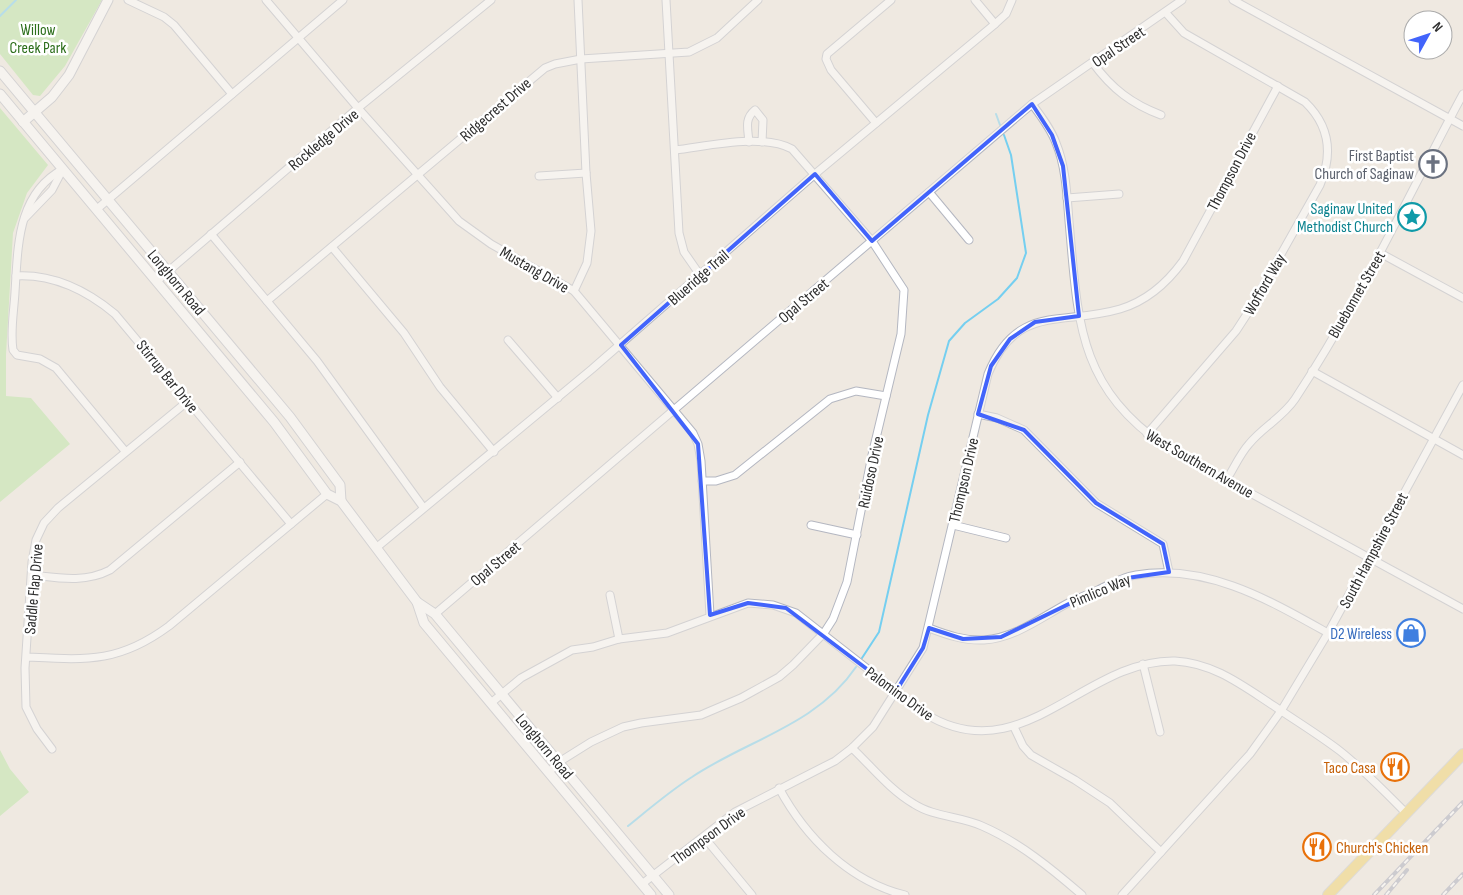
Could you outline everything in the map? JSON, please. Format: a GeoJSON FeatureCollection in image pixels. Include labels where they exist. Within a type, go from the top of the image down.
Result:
{"type":"FeatureCollection","features":[{"type":"Feature","properties":{"kind":"main road"},"geometry":{"type":"LineString","coordinates":[[23,122],[52,97],[69,75],[108,0]]}},
{"type":"Feature","properties":{"kind":"main road","name":"Longhorn Road"},"geometry":{"type":"LineString","coordinates":[[0,71],[290,417],[340,485],[341,501]]}},
{"type":"Feature","properties":{"kind":"main road","name":"Longhorn Road"},"geometry":{"type":"LineString","coordinates":[[0,94],[274,422],[327,494],[341,501],[417,602],[424,623],[651,895]]}},
{"type":"Feature","properties":{"kind":"main road","name":"Longhorn Road"},"geometry":{"type":"LineString","coordinates":[[417,602],[435,614],[669,895]]}},
{"type":"Feature","properties":{"kind":"main road"},"geometry":{"type":"LineString","coordinates":[[1328,895],[1463,754]]}},
{"type":"Feature","properties":{"kind":"street"},"geometry":{"type":"LineString","coordinates":[[128,0],[164,17],[174,25],[232,94]]}},
{"type":"Feature","properties":{"kind":"street","name":"Mustang Drive"},"geometry":{"type":"LineString","coordinates":[[266,0],[358,108],[460,222],[474,234],[574,291],[621,344],[693,433],[698,444],[702,481],[710,616]]}},
{"type":"Feature","properties":{"kind":"street"},"geometry":{"type":"LineString","coordinates":[[97,209],[343,0]]}},
{"type":"Feature","properties":{"kind":"street","name":"Rockledge Drive"},"geometry":{"type":"LineString","coordinates":[[156,281],[358,108],[491,0]]}},
{"type":"Feature","properties":{"kind":"street"},"geometry":{"type":"LineString","coordinates":[[574,291],[586,263],[592,231],[586,173],[578,0]]}},
{"type":"Feature","properties":{"kind":"street"},"geometry":{"type":"LineString","coordinates":[[666,0],[676,150],[679,233],[684,252],[700,276]]}},
{"type":"Feature","properties":{"kind":"street","name":"Ridgecrest Drive"},"geometry":{"type":"LineString","coordinates":[[267,301],[418,176],[535,75],[556,64],[581,59],[689,52],[705,46],[717,38],[758,0]]}},
{"type":"Feature","properties":{"kind":"street"},"geometry":{"type":"LineString","coordinates":[[876,123],[831,70],[826,59],[828,54],[891,0]]}},
{"type":"Feature","properties":{"kind":"street"},"geometry":{"type":"LineString","coordinates":[[975,0],[995,24]]}},
{"type":"Feature","properties":{"kind":"street","name":"Blueridge Trail"},"geometry":{"type":"LineString","coordinates":[[376,548],[423,507],[494,452],[558,398],[815,174],[995,24],[1006,14],[1012,0]]}},
{"type":"Feature","properties":{"kind":"street","name":"Opal Street"},"geometry":{"type":"LineString","coordinates":[[435,614],[1032,104],[1166,13],[1182,0]]}},
{"type":"Feature","properties":{"kind":"street"},"geometry":{"type":"LineString","coordinates":[[1233,0],[1463,126]]}},
{"type":"Feature","properties":{"kind":"street","name":"Wofford Way"},"geometry":{"type":"LineString","coordinates":[[1147,434],[1236,331],[1250,311],[1327,168],[1329,147],[1318,116],[1297,96],[1184,33],[1166,13]]}},
{"type":"Feature","properties":{"kind":"street"},"geometry":{"type":"LineString","coordinates":[[1093,63],[1111,86],[1123,96],[1162,115]]}},
{"type":"Feature","properties":{"kind":"street","name":"Thompson Drive"},"geometry":{"type":"LineString","coordinates":[[642,884],[736,812],[779,788],[835,761],[852,748],[873,727],[923,648],[930,628],[978,414],[991,366],[1010,339],[1035,322],[1111,311],[1132,304],[1156,290],[1174,272],[1186,254],[1278,86]]}},
{"type":"Feature","properties":{"kind":"street","name":"Bluebonnet Street"},"geometry":{"type":"LineString","coordinates":[[1227,479],[1249,444],[1293,401],[1312,371],[1380,253],[1463,94]]}},
{"type":"Feature","properties":{"kind":"street","name":"West Southern Avenue"},"geometry":{"type":"LineString","coordinates":[[1032,104],[1057,144],[1067,198],[1079,316],[1088,355],[1102,384],[1124,413],[1147,434],[1166,447],[1463,609]]}},
{"type":"Feature","properties":{"kind":"street"},"geometry":{"type":"LineString","coordinates":[[749,142],[747,123],[750,114],[755,110],[763,120],[762,142]]}},
{"type":"Feature","properties":{"kind":"street","name":"Ruidoso Drive"},"geometry":{"type":"LineString","coordinates":[[548,772],[559,762],[591,742],[623,727],[642,722],[701,715],[740,698],[779,677],[824,633],[833,619],[847,582],[901,334],[904,290],[872,241],[792,149],[776,142],[749,142],[676,150]]}},
{"type":"Feature","properties":{"kind":"street"},"geometry":{"type":"LineString","coordinates":[[63,169],[46,180],[38,188],[31,199],[23,220],[17,248],[13,350],[17,355],[40,359],[56,368],[125,451]]}},
{"type":"Feature","properties":{"kind":"street"},"geometry":{"type":"LineString","coordinates":[[23,220],[52,190],[63,169]]}},
{"type":"Feature","properties":{"kind":"street"},"geometry":{"type":"LineString","coordinates":[[539,176],[586,173]]}},
{"type":"Feature","properties":{"kind":"street"},"geometry":{"type":"LineString","coordinates":[[929,192],[969,240]]}},
{"type":"Feature","properties":{"kind":"street"},"geometry":{"type":"LineString","coordinates":[[1067,198],[1119,194]]}},
{"type":"Feature","properties":{"kind":"street"},"geometry":{"type":"LineString","coordinates":[[211,234],[316,360],[423,507]]}},
{"type":"Feature","properties":{"kind":"street"},"geometry":{"type":"LineString","coordinates":[[332,247],[404,333],[440,388],[494,452]]}},
{"type":"Feature","properties":{"kind":"street"},"geometry":{"type":"LineString","coordinates":[[1380,253],[1463,298]]}},
{"type":"Feature","properties":{"kind":"street","name":"Stirrup Bar Drive"},"geometry":{"type":"LineString","coordinates":[[16,276],[53,280],[80,289],[98,300],[127,326],[291,524]]}},
{"type":"Feature","properties":{"kind":"street"},"geometry":{"type":"LineString","coordinates":[[508,340],[558,398]]}},
{"type":"Feature","properties":{"kind":"street"},"geometry":{"type":"LineString","coordinates":[[1312,371],[1463,455]]}},
{"type":"Feature","properties":{"kind":"street","name":"South Hampshire Street"},"geometry":{"type":"LineString","coordinates":[[1122,895],[1250,754],[1281,711],[1328,633],[1463,385]]}},
{"type":"Feature","properties":{"kind":"street"},"geometry":{"type":"LineString","coordinates":[[702,481],[716,481],[735,475],[830,399],[856,391],[886,396]]}},
{"type":"Feature","properties":{"kind":"street","name":"Saddle Flap Drive"},"geometry":{"type":"LineString","coordinates":[[52,749],[37,729],[26,707],[25,695],[32,575],[36,540],[44,523],[125,451],[188,401]]}},
{"type":"Feature","properties":{"kind":"street"},"geometry":{"type":"LineString","coordinates":[[978,414],[997,418],[1024,430],[1096,503],[1162,544],[1169,572]]}},
{"type":"Feature","properties":{"kind":"street"},"geometry":{"type":"LineString","coordinates":[[32,575],[74,579],[101,574],[240,462]]}},
{"type":"Feature","properties":{"kind":"street"},"geometry":{"type":"LineString","coordinates":[[27,657],[88,659],[118,654],[144,644],[169,626],[327,494]]}},
{"type":"Feature","properties":{"kind":"street"},"geometry":{"type":"LineString","coordinates":[[953,524],[1006,538]]}},
{"type":"Feature","properties":{"kind":"street"},"geometry":{"type":"LineString","coordinates":[[811,525],[857,535]]}},
{"type":"Feature","properties":{"kind":"street","name":"Pimlico Way"},"geometry":{"type":"LineString","coordinates":[[930,628],[963,639],[986,640],[1001,637],[1013,634],[1070,602],[1120,579],[1136,575],[1169,572],[1240,587],[1268,599],[1328,633]]}},
{"type":"Feature","properties":{"kind":"street"},"geometry":{"type":"LineString","coordinates":[[610,595],[620,639]]}},
{"type":"Feature","properties":{"kind":"street","name":"Palomino Drive"},"geometry":{"type":"LineString","coordinates":[[491,703],[502,696],[521,678],[572,650],[593,647],[620,639],[667,633],[748,603],[772,605],[796,613],[934,719],[955,727],[979,730],[1014,727],[1030,721],[1121,671],[1143,664],[1176,661],[1208,667],[1228,676],[1339,751],[1406,813]]}},
{"type":"Feature","properties":{"kind":"street"},"geometry":{"type":"LineString","coordinates":[[1143,664],[1160,732]]}},
{"type":"Feature","properties":{"kind":"street"},"geometry":{"type":"LineString","coordinates":[[1014,727],[1022,746],[1031,755],[1075,780],[1110,804],[1161,852]]}},
{"type":"Feature","properties":{"kind":"street"},"geometry":{"type":"LineString","coordinates":[[852,748],[898,794],[916,806],[934,813],[960,817],[1009,840],[1058,875],[1082,895]]}},
{"type":"Feature","properties":{"kind":"street"},"geometry":{"type":"LineString","coordinates":[[779,788],[804,828],[834,857],[868,881],[905,895]]}},
{"type":"Feature","properties":{"kind":"street"},"geometry":{"type":"LineString","coordinates":[[704,837],[752,895]]}},
{"type":"Feature","properties":{"kind":"highlighted area"},"geometry":{"type":"Polygon","coordinates":[[[1032,104],[1052,135],[1063,166],[1079,316],[1035,322],[1010,339],[991,366],[978,414],[1024,430],[1096,503],[1163,544],[1169,572],[1120,579],[1001,637],[963,639],[929,628],[923,648],[896,691],[786,608],[748,603],[710,615],[698,444],[621,345],[815,174],[872,241],[1032,104]]]}},
{"type":"Feature","properties":{"kind":"green space","name":"Willow Creek Park"},"geometry":{"type":"Polygon","coordinates":[[[0,0],[102,0],[65,66],[40,96],[33,95],[0,54],[0,0]]]}},
{"type":"Feature","properties":{"kind":"green space"},"geometry":{"type":"Polygon","coordinates":[[[0,108],[48,165],[27,193],[13,233],[6,355],[6,396],[31,398],[70,444],[0,502],[0,108]]]}},
{"type":"Feature","properties":{"kind":"green space"},"geometry":{"type":"Polygon","coordinates":[[[0,750],[10,769],[29,792],[0,816],[0,750]]]}},
{"type":"Feature","properties":{"kind":"waterway"},"geometry":{"type":"LineString","coordinates":[[0,16],[16,0]]}},
{"type":"Feature","properties":{"kind":"waterway"},"geometry":{"type":"LineString","coordinates":[[996,114],[1000,125]]}},
{"type":"Feature","properties":{"kind":"waterway"},"geometry":{"type":"LineString","coordinates":[[862,658],[879,632],[928,415],[949,341],[965,323],[998,299],[1017,278],[1026,253],[1011,155],[1004,135]]}},
{"type":"Feature","properties":{"kind":"waterway"},"geometry":{"type":"LineString","coordinates":[[628,826],[692,777],[801,718],[840,687],[856,667]]}},
{"type":"Feature","properties":{"kind":"railway"},"geometry":{"type":"LineString","coordinates":[[1374,895],[1463,802]]}},
{"type":"Feature","properties":{"kind":"railway"},"geometry":{"type":"LineString","coordinates":[[1386,895],[1407,870]]}},
{"type":"Feature","properties":{"kind":"railway"},"geometry":{"type":"LineString","coordinates":[[1443,895],[1463,874]]}},
{"type":"Feature","properties":{"kind":"place","name":"First Baptist Church of Saginaw"},"geometry":{"type":"Point","coordinates":[1433,164]}},
{"type":"Feature","properties":{"kind":"place","name":"Saginaw United Methodist Church"},"geometry":{"type":"Point","coordinates":[1412,217]}},
{"type":"Feature","properties":{"kind":"place","name":"D2 Wireless"},"geometry":{"type":"Point","coordinates":[1411,633]}},
{"type":"Feature","properties":{"kind":"place","name":"Taco Casa"},"geometry":{"type":"Point","coordinates":[1395,767]}},
{"type":"Feature","properties":{"kind":"place","name":"Church's Chicken"},"geometry":{"type":"Point","coordinates":[1317,847]}}]}
